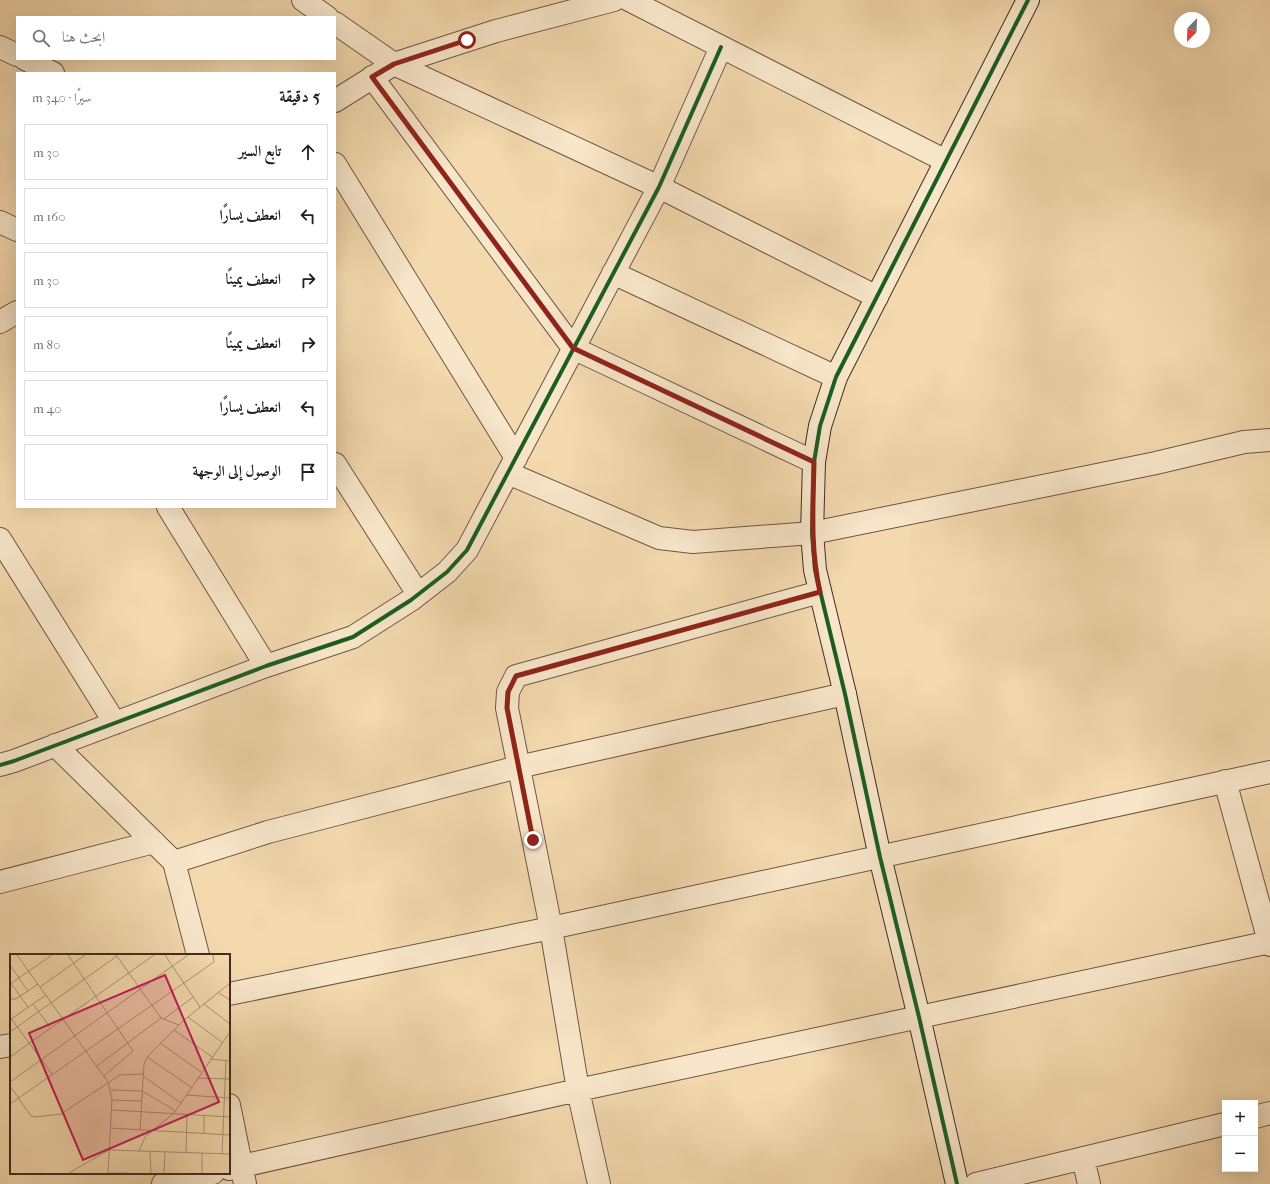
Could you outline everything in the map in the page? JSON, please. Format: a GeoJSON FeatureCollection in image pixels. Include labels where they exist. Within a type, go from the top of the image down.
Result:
{"type":"FeatureCollection","features":[{"type":"Feature","properties":{"kind":"street"},"geometry":{"type":"LineString","coordinates":[[303,0],[326,16]]}},
{"type":"Feature","properties":{"kind":"street"},"geometry":{"type":"LineString","coordinates":[[336,99],[394,64],[496,31],[614,0]]}},
{"type":"Feature","properties":{"kind":"street"},"geometry":{"type":"LineString","coordinates":[[629,0],[946,161]]}},
{"type":"Feature","properties":{"kind":"street"},"geometry":{"type":"LineString","coordinates":[[957,1184],[919,1017],[880,857],[845,694],[815,570],[812,533],[814,462],[820,426],[836,377],[1028,0]]}},
{"type":"Feature","properties":{"kind":"street"},"geometry":{"type":"LineString","coordinates":[[336,23],[394,64],[659,187],[877,297]]}},
{"type":"Feature","properties":{"kind":"street"},"geometry":{"type":"LineString","coordinates":[[0,47],[16,55]]}},
{"type":"Feature","properties":{"kind":"street"},"geometry":{"type":"LineString","coordinates":[[0,765],[266,666],[353,637],[418,594],[447,572],[467,550],[659,187],[722,47]]}},
{"type":"Feature","properties":{"kind":"street"},"geometry":{"type":"LineString","coordinates":[[26,60],[51,72]]}},
{"type":"Feature","properties":{"kind":"street"},"geometry":{"type":"LineString","coordinates":[[372,77],[573,348],[814,462]]}},
{"type":"Feature","properties":{"kind":"street"},"geometry":{"type":"LineString","coordinates":[[336,166],[512,465],[658,538],[693,542],[812,533],[1156,464],[1244,442],[1270,440]]}},
{"type":"Feature","properties":{"kind":"street"},"geometry":{"type":"LineString","coordinates":[[0,222],[16,230]]}},
{"type":"Feature","properties":{"kind":"street"},"geometry":{"type":"LineString","coordinates":[[613,273],[836,377]]}},
{"type":"Feature","properties":{"kind":"street"},"geometry":{"type":"LineString","coordinates":[[0,322],[16,313]]}},
{"type":"Feature","properties":{"kind":"street"},"geometry":{"type":"LineString","coordinates":[[336,466],[418,594]]}},
{"type":"Feature","properties":{"kind":"street"},"geometry":{"type":"LineString","coordinates":[[169,508],[266,666]]}},
{"type":"Feature","properties":{"kind":"street"},"geometry":{"type":"LineString","coordinates":[[0,539],[115,723]]}},
{"type":"Feature","properties":{"kind":"street"},"geometry":{"type":"LineString","coordinates":[[599,1184],[578,1090],[551,928],[507,708],[508,692],[516,676],[820,592]]}},
{"type":"Feature","properties":{"kind":"street"},"geometry":{"type":"LineString","coordinates":[[174,862],[268,832],[518,767],[845,694]]}},
{"type":"Feature","properties":{"kind":"street"},"geometry":{"type":"LineString","coordinates":[[55,745],[174,862],[198,954]]}},
{"type":"Feature","properties":{"kind":"street"},"geometry":{"type":"LineString","coordinates":[[230,994],[551,928],[1270,772]]}},
{"type":"Feature","properties":{"kind":"street"},"geometry":{"type":"LineString","coordinates":[[230,1113],[238,1173],[578,1090],[1270,943],[1225,781]]}},
{"type":"Feature","properties":{"kind":"street"},"geometry":{"type":"LineString","coordinates":[[0,882],[154,842]]}},
{"type":"Feature","properties":{"kind":"street"},"geometry":{"type":"LineString","coordinates":[[0,1047],[10,1045]]}},
{"type":"Feature","properties":{"kind":"street"},"geometry":{"type":"LineString","coordinates":[[1258,1116],[1270,1113]]}},
{"type":"Feature","properties":{"kind":"street"},"geometry":{"type":"LineString","coordinates":[[976,1184],[1222,1125]]}},
{"type":"Feature","properties":{"kind":"street"},"geometry":{"type":"LineString","coordinates":[[1083,1158],[1089,1184]]}},
{"type":"Feature","properties":{"kind":"street"},"geometry":{"type":"LineString","coordinates":[[162,1184],[207,1174]]}},
{"type":"Feature","properties":{"kind":"cycle path"},"geometry":{"type":"LineString","coordinates":[[957,1184],[919,1017],[880,857],[845,694],[815,570],[812,533],[814,462],[820,426],[836,377],[1028,0]]}},
{"type":"Feature","properties":{"kind":"cycle path"},"geometry":{"type":"LineString","coordinates":[[0,765],[266,666],[353,637],[411,600],[447,572],[467,550],[659,187],[721,47]]}},
{"type":"Feature","properties":{"kind":"route"},"geometry":{"type":"LineString","coordinates":[[467,40],[394,64],[372,77],[573,348],[814,462],[812,533],[815,570],[820,592],[516,676],[508,692],[507,708],[533,840]]}}]}
